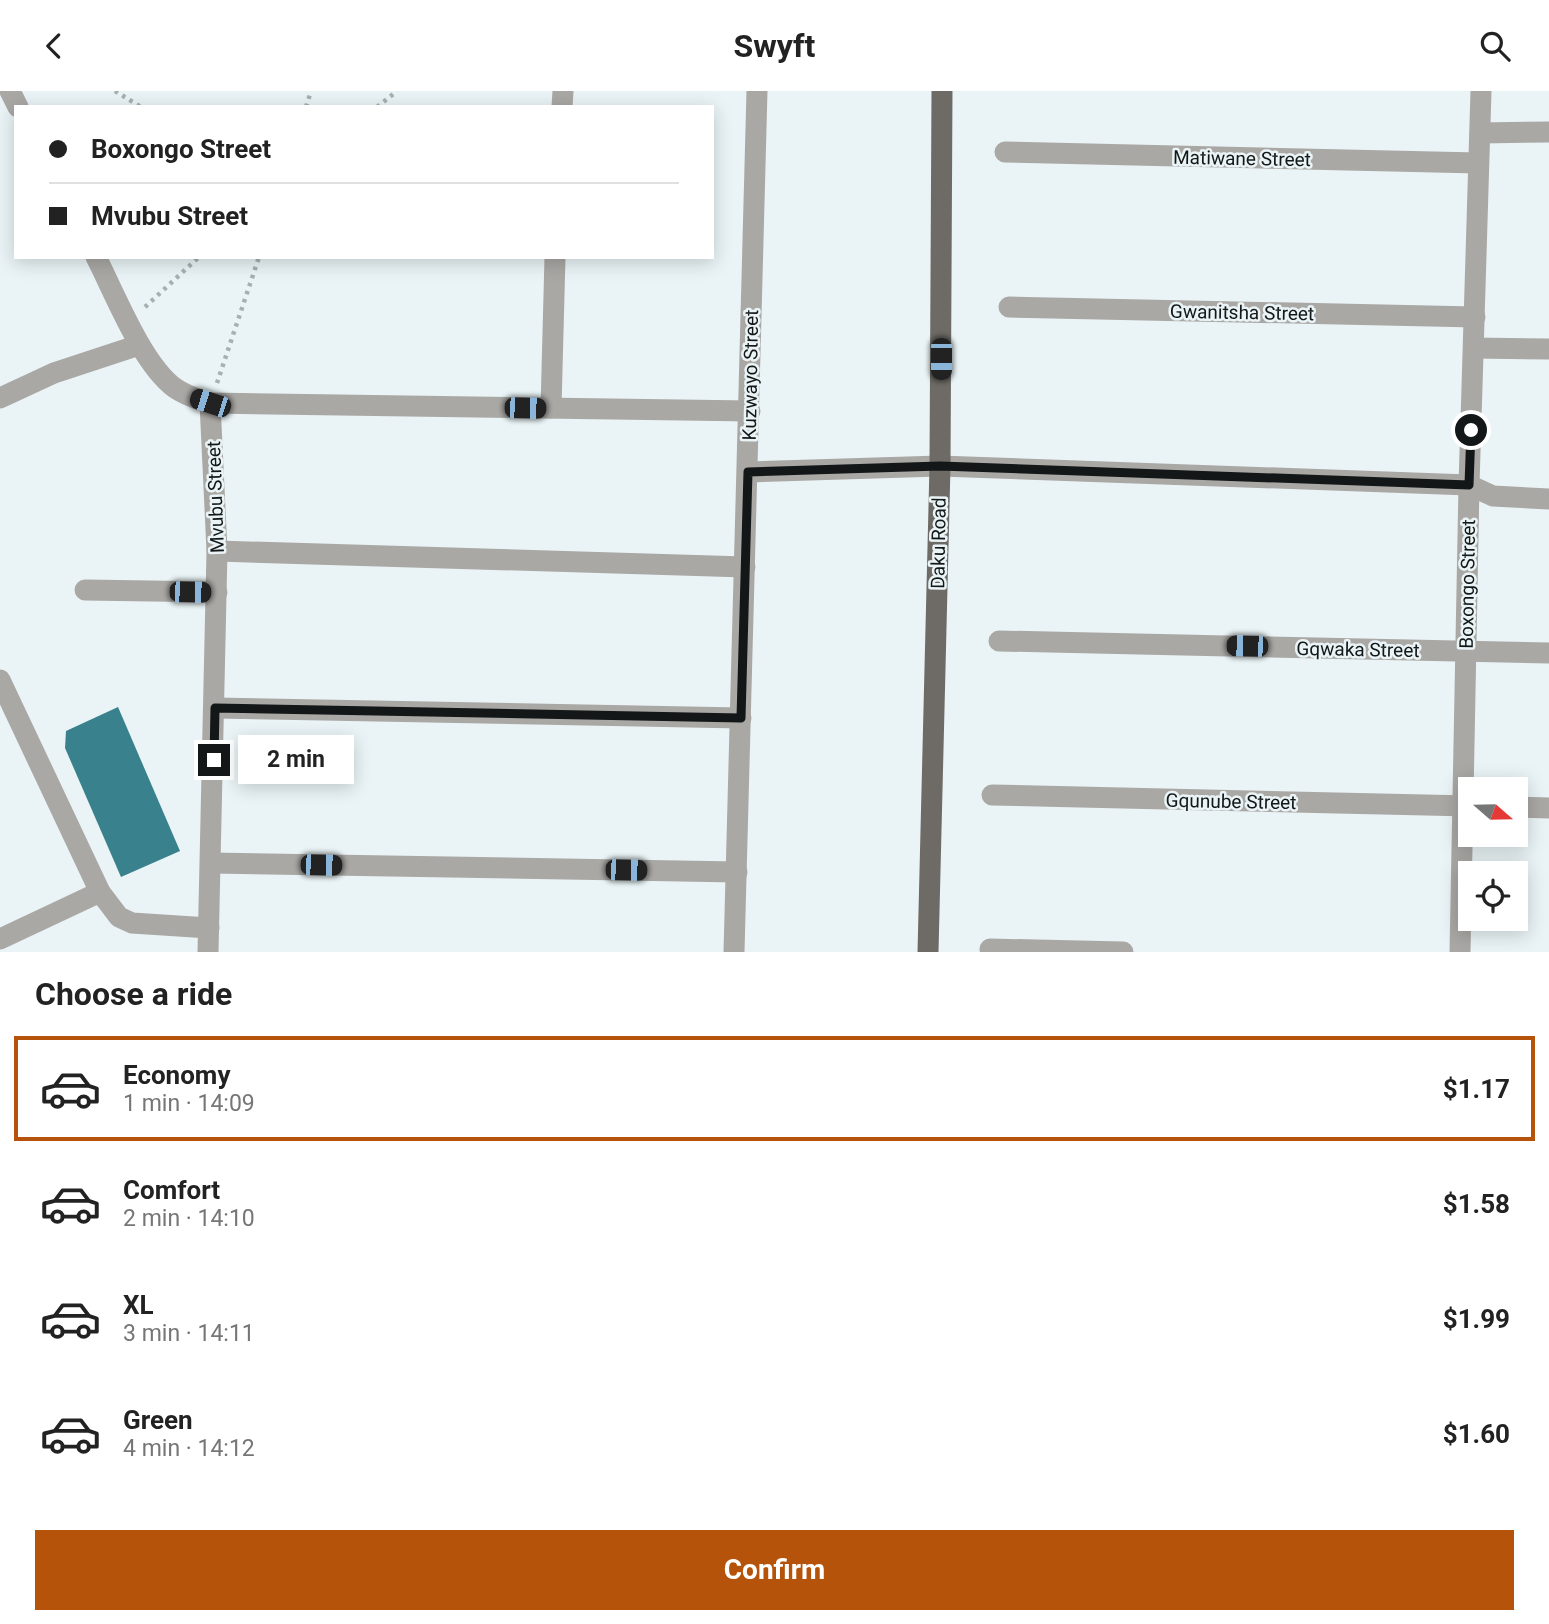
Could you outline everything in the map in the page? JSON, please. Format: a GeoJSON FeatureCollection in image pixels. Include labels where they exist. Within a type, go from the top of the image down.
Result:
{"type":"FeatureCollection","features":[{"type":"Feature","properties":{"kind":"main road","name":"Daku Road"},"geometry":{"type":"LineString","coordinates":[[928,952],[940,466],[942,91]]}},
{"type":"Feature","properties":{"kind":"street","name":"Kuzwayo Street"},"geometry":{"type":"LineString","coordinates":[[734,952],[757,91]]}},
{"type":"Feature","properties":{"kind":"street","name":"Boxongo Street"},"geometry":{"type":"LineString","coordinates":[[1467,777],[1469,485],[1481,91]]}},
{"type":"Feature","properties":{"kind":"street"},"geometry":{"type":"LineString","coordinates":[[1480,133],[1549,132]]}},
{"type":"Feature","properties":{"kind":"street","name":"Matiwane Street"},"geometry":{"type":"LineString","coordinates":[[1005,152],[1478,163]]}},
{"type":"Feature","properties":{"kind":"street"},"geometry":{"type":"LineString","coordinates":[[97,259],[139,345],[166,380],[191,397],[210,403],[750,411]]}},
{"type":"Feature","properties":{"kind":"street"},"geometry":{"type":"LineString","coordinates":[[551,408],[555,259]]}},
{"type":"Feature","properties":{"kind":"street","name":"Gwanitsha Street"},"geometry":{"type":"LineString","coordinates":[[1009,307],[1475,317]]}},
{"type":"Feature","properties":{"kind":"street"},"geometry":{"type":"LineString","coordinates":[[0,398],[54,373],[139,345]]}},
{"type":"Feature","properties":{"kind":"street"},"geometry":{"type":"LineString","coordinates":[[1474,348],[1549,349]]}},
{"type":"Feature","properties":{"kind":"street","name":"Mvubu Street"},"geometry":{"type":"LineString","coordinates":[[208,952],[217,592],[210,403]]}},
{"type":"Feature","properties":{"kind":"street"},"geometry":{"type":"LineString","coordinates":[[748,472],[940,466],[1469,485],[1493,496],[1549,499]]}},
{"type":"Feature","properties":{"kind":"street"},"geometry":{"type":"LineString","coordinates":[[217,551],[745,567]]}},
{"type":"Feature","properties":{"kind":"street"},"geometry":{"type":"LineString","coordinates":[[85,590],[217,592]]}},
{"type":"Feature","properties":{"kind":"street","name":"Gqwaka Street"},"geometry":{"type":"LineString","coordinates":[[999,641],[1549,653]]}},
{"type":"Feature","properties":{"kind":"street"},"geometry":{"type":"LineString","coordinates":[[0,680],[100,892],[118,917],[132,923],[209,928]]}},
{"type":"Feature","properties":{"kind":"street"},"geometry":{"type":"LineString","coordinates":[[215,708],[741,718]]}},
{"type":"Feature","properties":{"kind":"street","name":"Gqunube Street"},"geometry":{"type":"LineString","coordinates":[[992,795],[1458,806]]}},
{"type":"Feature","properties":{"kind":"street"},"geometry":{"type":"LineString","coordinates":[[1528,807],[1549,808]]}},
{"type":"Feature","properties":{"kind":"street","name":"Boxongo Street"},"geometry":{"type":"LineString","coordinates":[[1460,952],[1465,847]]}},
{"type":"Feature","properties":{"kind":"street"},"geometry":{"type":"LineString","coordinates":[[211,863],[737,872]]}},
{"type":"Feature","properties":{"kind":"street"},"geometry":{"type":"LineString","coordinates":[[0,939],[100,892]]}},
{"type":"Feature","properties":{"kind":"street"},"geometry":{"type":"LineString","coordinates":[[990,949],[1123,952]]}},
{"type":"Feature","properties":{"kind":"path"},"geometry":{"type":"LineString","coordinates":[[116,91],[138,105]]}},
{"type":"Feature","properties":{"kind":"path"},"geometry":{"type":"LineString","coordinates":[[380,105],[397,91]]}},
{"type":"Feature","properties":{"kind":"path"},"geometry":{"type":"LineString","coordinates":[[129,321],[197,259]]}},
{"type":"Feature","properties":{"kind":"path"},"geometry":{"type":"LineString","coordinates":[[210,403],[258,259]]}},
{"type":"Feature","properties":{"kind":"building"},"geometry":{"type":"Polygon","coordinates":[[[118,707],[180,851],[121,877],[65,748],[66,731],[118,707]]]}},
{"type":"Feature","properties":{"kind":"route"},"geometry":{"type":"LineString","coordinates":[[214,760],[215,708],[741,718],[748,472],[940,466],[1469,485],[1471,430]]}}]}
